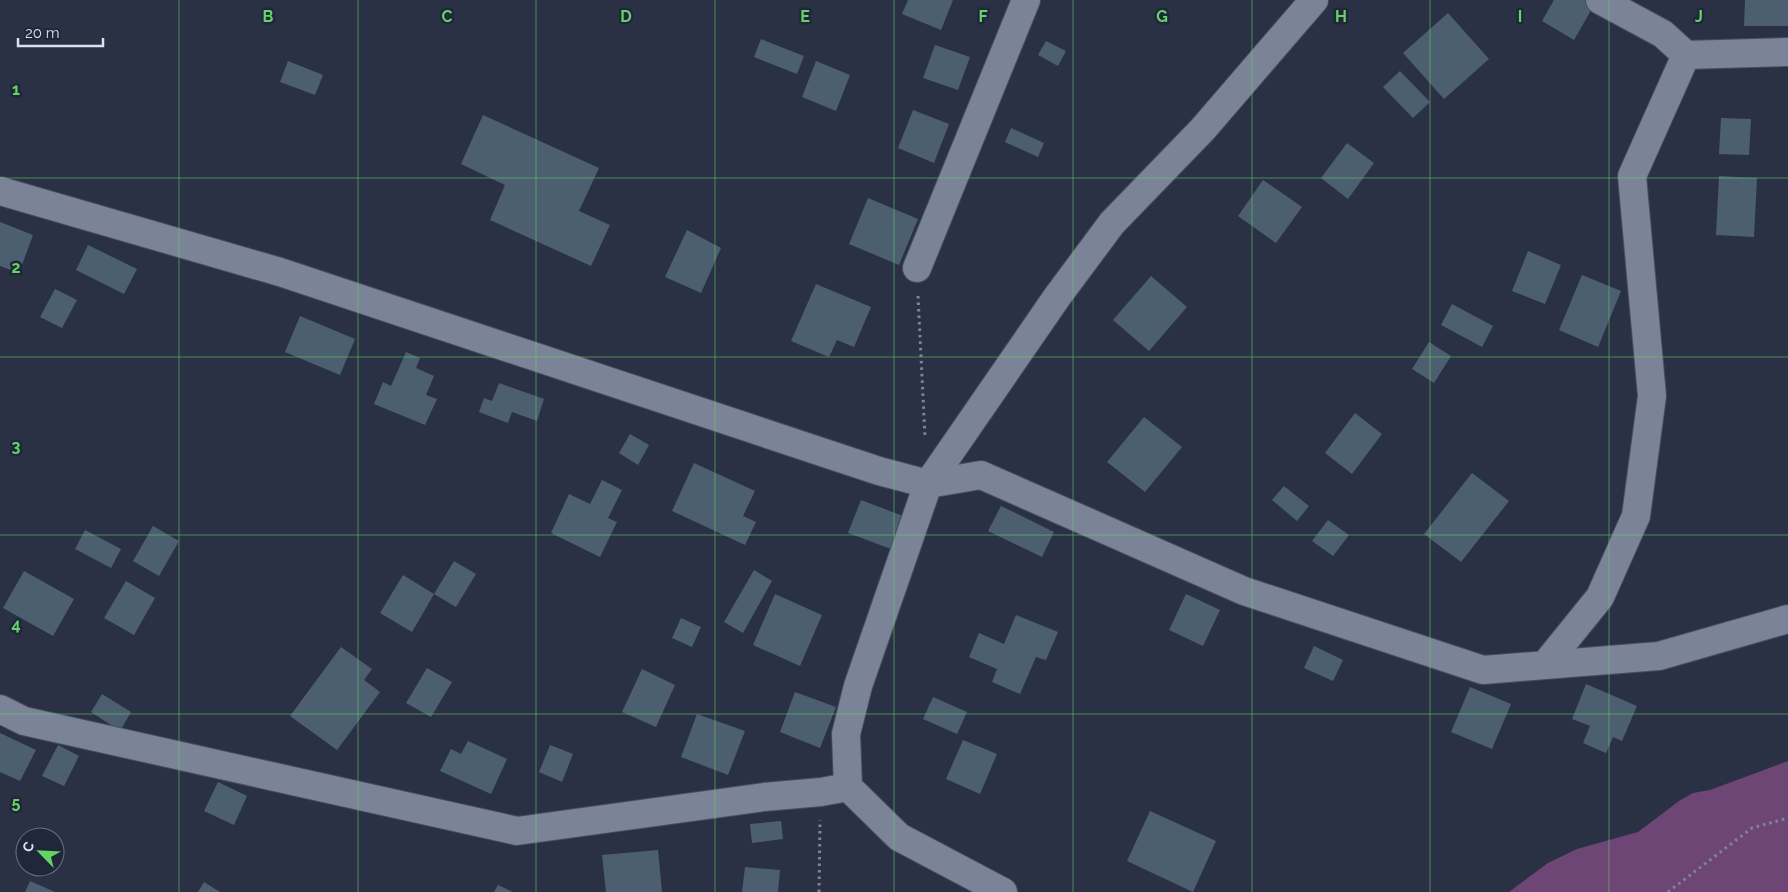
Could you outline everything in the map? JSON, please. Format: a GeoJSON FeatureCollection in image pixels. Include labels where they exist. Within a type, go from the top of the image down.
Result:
{"type":"FeatureCollection","features":[{"type":"Feature","properties":{"kind":"street"},"geometry":{"type":"LineString","coordinates":[[916,268],[1026,0]]}},
{"type":"Feature","properties":{"kind":"street"},"geometry":{"type":"LineString","coordinates":[[1002,892],[899,837],[848,787],[846,734],[858,686],[928,484],[1057,297],[1112,224],[1203,129],[1314,0]]}},
{"type":"Feature","properties":{"kind":"street"},"geometry":{"type":"LineString","coordinates":[[1600,0],[1663,34],[1686,54],[1788,52]]}},
{"type":"Feature","properties":{"kind":"street"},"geometry":{"type":"LineString","coordinates":[[1545,665],[1600,596],[1636,516],[1652,396],[1632,176],[1686,54]]}},
{"type":"Feature","properties":{"kind":"street"},"geometry":{"type":"LineString","coordinates":[[0,191],[280,272],[861,464],[928,484],[982,476],[1244,591],[1484,670],[1659,656],[1788,619]]}},
{"type":"Feature","properties":{"kind":"street"},"geometry":{"type":"LineString","coordinates":[[0,709],[24,721],[517,831],[848,787]]}},
{"type":"Feature","properties":{"kind":"path"},"geometry":{"type":"LineString","coordinates":[[916,268],[928,484]]}},
{"type":"Feature","properties":{"kind":"path"},"geometry":{"type":"LineString","coordinates":[[818,892],[821,792]]}},
{"type":"Feature","properties":{"kind":"path"},"geometry":{"type":"LineString","coordinates":[[1668,892],[1752,828],[1788,818]]}},
{"type":"Feature","properties":{"kind":"shaded area"},"geometry":{"type":"Polygon","coordinates":[[[1788,761],[1788,892],[1509,892],[1548,863],[1577,849],[1638,832],[1679,801],[1693,793],[1710,790],[1788,761]]]}},
{"type":"Feature","properties":{"kind":"building"},"geometry":{"type":"Polygon","coordinates":[[[908,0],[953,0],[941,30],[902,14],[908,0]]]}},
{"type":"Feature","properties":{"kind":"building"},"geometry":{"type":"Polygon","coordinates":[[[1554,0],[1586,0],[1594,5],[1574,40],[1542,21],[1554,0]]]}},
{"type":"Feature","properties":{"kind":"building"},"geometry":{"type":"Polygon","coordinates":[[[1745,0],[1788,0],[1788,26],[1744,26],[1745,0]]]}},
{"type":"Feature","properties":{"kind":"building"},"geometry":{"type":"Polygon","coordinates":[[[1448,13],[1489,59],[1444,99],[1403,53],[1448,13]]]}},
{"type":"Feature","properties":{"kind":"building"},"geometry":{"type":"Polygon","coordinates":[[[761,39],[804,56],[797,74],[754,57],[761,39]]]}},
{"type":"Feature","properties":{"kind":"building"},"geometry":{"type":"Polygon","coordinates":[[[1046,41],[1066,51],[1058,66],[1038,55],[1046,41]]]}},
{"type":"Feature","properties":{"kind":"building"},"geometry":{"type":"Polygon","coordinates":[[[935,45],[970,57],[958,90],[923,78],[935,45]]]}},
{"type":"Feature","properties":{"kind":"building"},"geometry":{"type":"Polygon","coordinates":[[[288,61],[323,75],[315,95],[280,82],[288,61]]]}},
{"type":"Feature","properties":{"kind":"building"},"geometry":{"type":"Polygon","coordinates":[[[816,61],[850,75],[836,111],[802,97],[816,61]]]}},
{"type":"Feature","properties":{"kind":"building"},"geometry":{"type":"Polygon","coordinates":[[[1400,71],[1430,102],[1413,118],[1383,87],[1400,71]]]}},
{"type":"Feature","properties":{"kind":"building"},"geometry":{"type":"Polygon","coordinates":[[[913,110],[949,124],[934,163],[898,148],[913,110]]]}},
{"type":"Feature","properties":{"kind":"building"},"geometry":{"type":"Polygon","coordinates":[[[483,115],[599,168],[579,211],[610,225],[591,266],[490,220],[505,185],[461,164],[483,115]]]}},
{"type":"Feature","properties":{"kind":"building"},"geometry":{"type":"Polygon","coordinates":[[[1721,118],[1751,119],[1749,155],[1719,154],[1721,118]]]}},
{"type":"Feature","properties":{"kind":"building"},"geometry":{"type":"Polygon","coordinates":[[[1011,128],[1044,143],[1038,157],[1005,142],[1011,128]]]}},
{"type":"Feature","properties":{"kind":"building"},"geometry":{"type":"Polygon","coordinates":[[[1347,143],[1374,163],[1348,199],[1321,178],[1347,143]]]}},
{"type":"Feature","properties":{"kind":"building"},"geometry":{"type":"Polygon","coordinates":[[[1719,176],[1757,178],[1754,237],[1716,235],[1719,176]]]}},
{"type":"Feature","properties":{"kind":"building"},"geometry":{"type":"Polygon","coordinates":[[[1263,180],[1302,207],[1276,243],[1238,216],[1263,180]]]}},
{"type":"Feature","properties":{"kind":"building"},"geometry":{"type":"Polygon","coordinates":[[[868,198],[918,219],[899,265],[849,244],[868,198]]]}},
{"type":"Feature","properties":{"kind":"building"},"geometry":{"type":"Polygon","coordinates":[[[0,222],[33,235],[19,273],[0,266],[0,222]]]}},
{"type":"Feature","properties":{"kind":"building"},"geometry":{"type":"Polygon","coordinates":[[[687,230],[721,248],[701,293],[665,277],[687,230]]]}},
{"type":"Feature","properties":{"kind":"building"},"geometry":{"type":"Polygon","coordinates":[[[88,245],[137,269],[124,294],[76,270],[88,245]]]}},
{"type":"Feature","properties":{"kind":"building"},"geometry":{"type":"Polygon","coordinates":[[[1528,251],[1561,265],[1545,304],[1512,291],[1528,251]]]}},
{"type":"Feature","properties":{"kind":"building"},"geometry":{"type":"Polygon","coordinates":[[[1582,275],[1621,291],[1598,347],[1559,330],[1582,275]]]}},
{"type":"Feature","properties":{"kind":"building"},"geometry":{"type":"Polygon","coordinates":[[[1151,276],[1187,307],[1149,351],[1113,320],[1151,276]]]}},
{"type":"Feature","properties":{"kind":"building"},"geometry":{"type":"Polygon","coordinates":[[[816,284],[871,307],[854,347],[837,340],[829,357],[791,341],[816,284]]]}},
{"type":"Feature","properties":{"kind":"building"},"geometry":{"type":"Polygon","coordinates":[[[55,289],[77,300],[62,328],[40,317],[55,289]]]}},
{"type":"Feature","properties":{"kind":"building"},"geometry":{"type":"Polygon","coordinates":[[[1452,304],[1493,326],[1482,347],[1441,325],[1452,304]]]}},
{"type":"Feature","properties":{"kind":"building"},"geometry":{"type":"Polygon","coordinates":[[[300,316],[355,339],[340,375],[285,352],[300,316]]]}},
{"type":"Feature","properties":{"kind":"building"},"geometry":{"type":"Polygon","coordinates":[[[1429,342],[1451,356],[1434,383],[1412,369],[1429,342]]]}},
{"type":"Feature","properties":{"kind":"building"},"geometry":{"type":"Polygon","coordinates":[[[406,352],[420,358],[416,368],[434,376],[426,395],[437,399],[425,425],[374,404],[383,382],[391,386],[406,352]]]}},
{"type":"Feature","properties":{"kind":"building"},"geometry":{"type":"Polygon","coordinates":[[[499,383],[544,399],[537,421],[512,412],[508,423],[479,412],[484,398],[492,401],[499,383]]]}},
{"type":"Feature","properties":{"kind":"building"},"geometry":{"type":"Polygon","coordinates":[[[1355,413],[1382,434],[1352,474],[1325,453],[1355,413]]]}},
{"type":"Feature","properties":{"kind":"building"},"geometry":{"type":"Polygon","coordinates":[[[1144,417],[1182,447],[1145,492],[1107,462],[1144,417]]]}},
{"type":"Feature","properties":{"kind":"building"},"geometry":{"type":"Polygon","coordinates":[[[630,434],[649,445],[638,465],[619,453],[630,434]]]}},
{"type":"Feature","properties":{"kind":"building"},"geometry":{"type":"Polygon","coordinates":[[[694,463],[755,491],[743,516],[756,522],[745,545],[672,511],[694,463]]]}},
{"type":"Feature","properties":{"kind":"building"},"geometry":{"type":"Polygon","coordinates":[[[1472,473],[1509,501],[1461,562],[1424,534],[1472,473]]]}},
{"type":"Feature","properties":{"kind":"building"},"geometry":{"type":"Polygon","coordinates":[[[602,480],[622,490],[608,518],[617,522],[600,557],[551,533],[569,494],[590,504],[602,480]]]}},
{"type":"Feature","properties":{"kind":"building"},"geometry":{"type":"Polygon","coordinates":[[[1284,486],[1309,506],[1297,521],[1272,500],[1284,486]]]}},
{"type":"Feature","properties":{"kind":"building"},"geometry":{"type":"Polygon","coordinates":[[[861,500],[903,516],[891,549],[848,533],[861,500]]]}},
{"type":"Feature","properties":{"kind":"building"},"geometry":{"type":"Polygon","coordinates":[[[1001,506],[1054,532],[1042,557],[988,531],[1001,506]]]}},
{"type":"Feature","properties":{"kind":"building"},"geometry":{"type":"Polygon","coordinates":[[[1328,520],[1349,535],[1333,556],[1312,541],[1328,520]]]}},
{"type":"Feature","properties":{"kind":"building"},"geometry":{"type":"Polygon","coordinates":[[[153,526],[179,541],[159,576],[133,561],[153,526]]]}},
{"type":"Feature","properties":{"kind":"building"},"geometry":{"type":"Polygon","coordinates":[[[85,530],[121,549],[111,568],[75,549],[85,530]]]}},
{"type":"Feature","properties":{"kind":"building"},"geometry":{"type":"Polygon","coordinates":[[[454,561],[476,574],[456,607],[434,594],[454,561]]]}},
{"type":"Feature","properties":{"kind":"building"},"geometry":{"type":"Polygon","coordinates":[[[754,570],[772,581],[743,633],[724,622],[754,570]]]}},
{"type":"Feature","properties":{"kind":"building"},"geometry":{"type":"Polygon","coordinates":[[[24,571],[74,599],[53,636],[3,608],[24,571]]]}},
{"type":"Feature","properties":{"kind":"building"},"geometry":{"type":"Polygon","coordinates":[[[403,575],[434,594],[412,632],[380,613],[403,575]]]}},
{"type":"Feature","properties":{"kind":"building"},"geometry":{"type":"Polygon","coordinates":[[[126,581],[155,598],[134,635],[104,618],[126,581]]]}},
{"type":"Feature","properties":{"kind":"building"},"geometry":{"type":"Polygon","coordinates":[[[775,594],[822,615],[800,666],[753,645],[775,594]]]}},
{"type":"Feature","properties":{"kind":"building"},"geometry":{"type":"Polygon","coordinates":[[[1186,594],[1220,610],[1203,646],[1169,630],[1186,594]]]}},
{"type":"Feature","properties":{"kind":"building"},"geometry":{"type":"Polygon","coordinates":[[[1016,615],[1058,632],[1046,660],[1036,657],[1020,694],[992,682],[997,669],[969,657],[979,633],[1004,644],[1016,615]]]}},
{"type":"Feature","properties":{"kind":"building"},"geometry":{"type":"Polygon","coordinates":[[[681,618],[701,627],[692,647],[672,638],[681,618]]]}},
{"type":"Feature","properties":{"kind":"building"},"geometry":{"type":"Polygon","coordinates":[[[1314,646],[1343,660],[1333,681],[1304,668],[1314,646]]]}},
{"type":"Feature","properties":{"kind":"building"},"geometry":{"type":"Polygon","coordinates":[[[341,647],[372,669],[364,680],[380,692],[337,750],[290,716],[341,647]]]}},
{"type":"Feature","properties":{"kind":"building"},"geometry":{"type":"Polygon","coordinates":[[[427,668],[452,682],[431,717],[406,703],[427,668]]]}},
{"type":"Feature","properties":{"kind":"building"},"geometry":{"type":"Polygon","coordinates":[[[642,669],[675,685],[656,727],[622,712],[642,669]]]}},
{"type":"Feature","properties":{"kind":"building"},"geometry":{"type":"Polygon","coordinates":[[[1586,684],[1637,706],[1622,741],[1613,737],[1606,753],[1583,743],[1590,726],[1572,719],[1586,684]]]}},
{"type":"Feature","properties":{"kind":"building"},"geometry":{"type":"Polygon","coordinates":[[[1470,687],[1511,704],[1492,749],[1451,732],[1470,687]]]}},
{"type":"Feature","properties":{"kind":"building"},"geometry":{"type":"Polygon","coordinates":[[[795,692],[836,707],[820,748],[780,732],[795,692]]]}},
{"type":"Feature","properties":{"kind":"building"},"geometry":{"type":"Polygon","coordinates":[[[102,694],[131,712],[120,731],[91,712],[102,694]]]}},
{"type":"Feature","properties":{"kind":"building"},"geometry":{"type":"Polygon","coordinates":[[[933,697],[967,712],[957,734],[923,719],[933,697]]]}},
{"type":"Feature","properties":{"kind":"building"},"geometry":{"type":"Polygon","coordinates":[[[697,714],[745,731],[728,775],[681,757],[697,714]]]}},
{"type":"Feature","properties":{"kind":"building"},"geometry":{"type":"Polygon","coordinates":[[[0,733],[36,750],[20,781],[0,772],[0,733]]]}},
{"type":"Feature","properties":{"kind":"building"},"geometry":{"type":"Polygon","coordinates":[[[963,740],[997,754],[980,794],[946,779],[963,740]]]}},
{"type":"Feature","properties":{"kind":"building"},"geometry":{"type":"Polygon","coordinates":[[[468,741],[507,759],[491,794],[440,771],[451,749],[461,754],[468,741]]]}},
{"type":"Feature","properties":{"kind":"building"},"geometry":{"type":"Polygon","coordinates":[[[58,745],[79,756],[64,786],[42,776],[58,745]]]}},
{"type":"Feature","properties":{"kind":"building"},"geometry":{"type":"Polygon","coordinates":[[[550,745],[573,754],[562,782],[539,772],[550,745]]]}},
{"type":"Feature","properties":{"kind":"building"},"geometry":{"type":"Polygon","coordinates":[[[218,782],[247,796],[234,825],[204,811],[218,782]]]}},
{"type":"Feature","properties":{"kind":"building"},"geometry":{"type":"Polygon","coordinates":[[[1150,811],[1216,841],[1193,892],[1127,861],[1150,811]]]}},
{"type":"Feature","properties":{"kind":"building"},"geometry":{"type":"Polygon","coordinates":[[[781,821],[783,839],[752,843],[750,824],[781,821]]]}},
{"type":"Feature","properties":{"kind":"building"},"geometry":{"type":"Polygon","coordinates":[[[658,850],[662,892],[606,892],[602,855],[658,850]]]}},
{"type":"Feature","properties":{"kind":"building"},"geometry":{"type":"Polygon","coordinates":[[[745,867],[780,870],[778,892],[742,892],[745,867]]]}},
{"type":"Feature","properties":{"kind":"building"},"geometry":{"type":"Polygon","coordinates":[[[30,881],[55,892],[25,892],[30,881]]]}},
{"type":"Feature","properties":{"kind":"building"},"geometry":{"type":"Polygon","coordinates":[[[204,882],[220,892],[198,892],[204,882]]]}},
{"type":"Feature","properties":{"kind":"building"},"geometry":{"type":"Polygon","coordinates":[[[498,885],[513,892],[494,892],[498,885]]]}}]}
